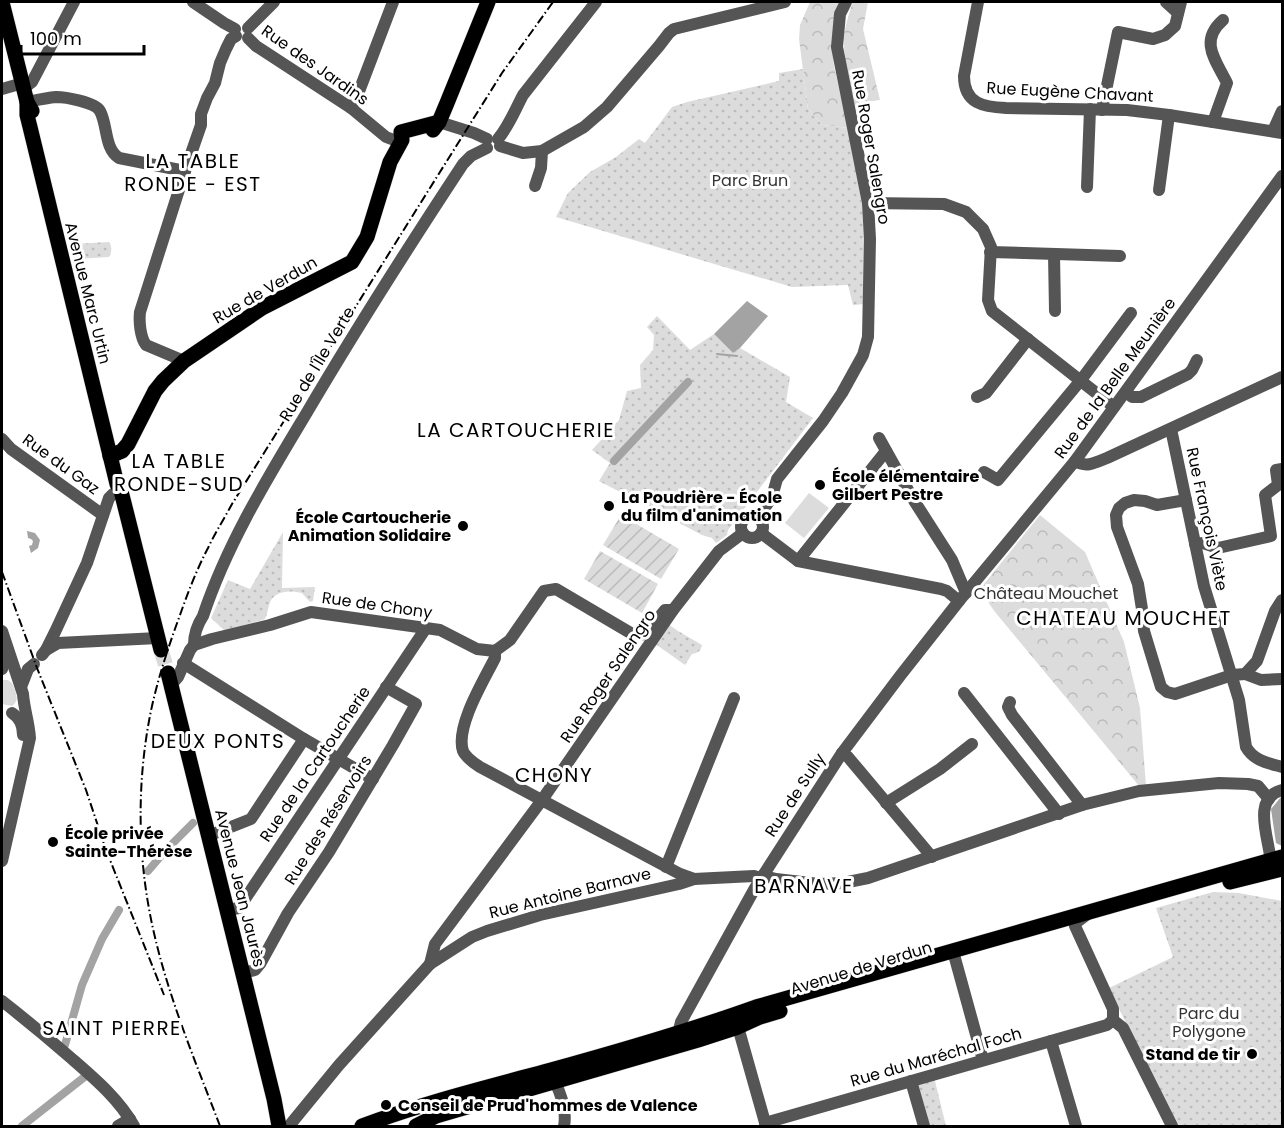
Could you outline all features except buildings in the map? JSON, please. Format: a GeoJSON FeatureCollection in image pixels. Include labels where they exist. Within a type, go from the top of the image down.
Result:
{"type":"FeatureCollection","features":[{"type":"Feature","properties":{"kind":"main road","name":"Avenue Marc Urtin"},"geometry":{"type":"LineString","coordinates":[[2,2],[25,91],[27,115],[113,455],[117,484],[121,491],[160,644]]}},
{"type":"Feature","properties":{"kind":"main road"},"geometry":{"type":"LineString","coordinates":[[402,136],[414,137],[442,122],[488,2]]}},
{"type":"Feature","properties":{"kind":"main road","name":"Rue de Verdun"},"geometry":{"type":"LineString","coordinates":[[113,455],[122,451],[128,444],[155,391],[184,361],[262,308],[352,262],[366,237],[390,162],[402,136]]}},
{"type":"Feature","properties":{"kind":"main road","name":"Avenue Jean Jaurès"},"geometry":{"type":"LineString","coordinates":[[176,672],[208,836],[279,1126]]}},
{"type":"Feature","properties":{"kind":"main road"},"geometry":{"type":"LineString","coordinates":[[1151,898],[1238,880],[1277,863]]}},
{"type":"Feature","properties":{"kind":"main road"},"geometry":{"type":"LineString","coordinates":[[1151,898],[1277,863]]}},
{"type":"Feature","properties":{"kind":"main road","name":"Avenue de Verdun"},"geometry":{"type":"LineString","coordinates":[[419,1126],[436,1116],[444,1122],[555,1082],[738,1027],[760,1017],[1090,912],[1151,898]]}},
{"type":"Feature","properties":{"kind":"main road","name":"Avenue de Verdun"},"geometry":{"type":"LineString","coordinates":[[362,1126],[476,1090],[679,1033],[756,1007],[954,955],[1076,926],[1151,898]]}},
{"type":"Feature","properties":{"kind":"main road","name":"Avenue Jean Jaurès"},"geometry":{"type":"LineString","coordinates":[[274,1100],[288,1126]]}},
{"type":"Feature","properties":{"kind":"street"},"geometry":{"type":"LineString","coordinates":[[25,91],[74,2]]}},
{"type":"Feature","properties":{"kind":"street","name":"Rue des Jardins"},"geometry":{"type":"LineString","coordinates":[[193,2],[351,108],[386,137],[394,140],[402,136]]}},
{"type":"Feature","properties":{"kind":"street"},"geometry":{"type":"LineString","coordinates":[[184,361],[146,345],[143,341],[140,312],[201,125],[201,114],[215,83],[226,49],[231,39],[242,33],[274,2]]}},
{"type":"Feature","properties":{"kind":"street"},"geometry":{"type":"LineString","coordinates":[[351,108],[393,2]]}},
{"type":"Feature","properties":{"kind":"street"},"geometry":{"type":"LineString","coordinates":[[493,143],[507,129],[513,112],[523,95],[596,2]]}},
{"type":"Feature","properties":{"kind":"street"},"geometry":{"type":"LineString","coordinates":[[442,122],[523,153],[542,151],[584,127],[607,107],[674,29],[760,4],[785,2]]}},
{"type":"Feature","properties":{"kind":"street","name":"Rue Roger Salengro"},"geometry":{"type":"LineString","coordinates":[[758,518],[772,497],[777,479],[823,422],[842,393],[863,355],[868,337],[870,239],[868,203],[837,47],[840,14],[846,2]]}},
{"type":"Feature","properties":{"kind":"street","name":"Rue Eugène Chavant"},"geometry":{"type":"LineString","coordinates":[[978,2],[964,84],[972,100],[980,105],[992,108],[1127,110],[1278,132]]}},
{"type":"Feature","properties":{"kind":"street"},"geometry":{"type":"LineString","coordinates":[[1087,187],[1096,110],[1118,33],[1153,39],[1165,35],[1175,26],[1180,7],[1167,2]]}},
{"type":"Feature","properties":{"kind":"street"},"geometry":{"type":"LineString","coordinates":[[1213,122],[1227,83],[1209,48],[1214,28],[1223,20]]}},
{"type":"Feature","properties":{"kind":"street"},"geometry":{"type":"LineString","coordinates":[[2,89],[25,91],[91,104],[100,111],[111,150],[116,156],[185,171]]}},
{"type":"Feature","properties":{"kind":"street"},"geometry":{"type":"LineString","coordinates":[[1278,132],[1282,111]]}},
{"type":"Feature","properties":{"kind":"street"},"geometry":{"type":"LineString","coordinates":[[1159,190],[1169,115]]}},
{"type":"Feature","properties":{"kind":"street","name":"Rue de l'Île Verte"},"geometry":{"type":"LineString","coordinates":[[194,645],[197,625],[203,616],[229,550],[262,486],[357,329],[463,164],[471,156],[493,143]]}},
{"type":"Feature","properties":{"kind":"street"},"geometry":{"type":"LineString","coordinates":[[535,186],[541,168],[542,151]]}},
{"type":"Feature","properties":{"kind":"street","name":"Rue de la Belle Meunière"},"geometry":{"type":"LineString","coordinates":[[963,597],[1075,461],[1282,176]]}},
{"type":"Feature","properties":{"kind":"street"},"geometry":{"type":"LineString","coordinates":[[868,203],[944,204],[966,212],[983,229],[991,247],[988,300],[992,311],[1114,407]]}},
{"type":"Feature","properties":{"kind":"street"},"geometry":{"type":"LineString","coordinates":[[990,252],[1120,256]]}},
{"type":"Feature","properties":{"kind":"street"},"geometry":{"type":"LineString","coordinates":[[1054,254],[1055,311]]}},
{"type":"Feature","properties":{"kind":"street"},"geometry":{"type":"LineString","coordinates":[[984,472],[998,480],[1081,380],[1131,313]]}},
{"type":"Feature","properties":{"kind":"street"},"geometry":{"type":"LineString","coordinates":[[977,397],[986,393],[1029,339]]}},
{"type":"Feature","properties":{"kind":"street"},"geometry":{"type":"LineString","coordinates":[[1126,392],[1132,397],[1141,397],[1188,374],[1197,360]]}},
{"type":"Feature","properties":{"kind":"street"},"geometry":{"type":"LineString","coordinates":[[1075,461],[1088,466],[1282,377]]}},
{"type":"Feature","properties":{"kind":"street","name":"Rue François Viète"},"geometry":{"type":"LineString","coordinates":[[1172,429],[1204,586],[1243,716],[1246,747],[1257,760],[1282,767]]}},
{"type":"Feature","properties":{"kind":"street"},"geometry":{"type":"LineString","coordinates":[[879,438],[913,499],[952,560],[963,597]]}},
{"type":"Feature","properties":{"kind":"street","name":"Rue du Gaz"},"geometry":{"type":"LineString","coordinates":[[2,439],[11,449],[103,515]]}},
{"type":"Feature","properties":{"kind":"street"},"geometry":{"type":"LineString","coordinates":[[798,561],[886,451]]}},
{"type":"Feature","properties":{"kind":"street"},"geometry":{"type":"LineString","coordinates":[[1195,544],[1203,543],[1218,548],[1271,536],[1265,495],[1278,485],[1276,470],[1282,469]]}},
{"type":"Feature","properties":{"kind":"street"},"geometry":{"type":"LineString","coordinates":[[11,675],[38,659],[57,637],[87,563],[109,498],[121,491]]}},
{"type":"Feature","properties":{"kind":"street"},"geometry":{"type":"LineString","coordinates":[[1186,500],[1157,505],[1134,500],[1125,502],[1116,515],[1117,527],[1138,584],[1144,631],[1161,687],[1175,694],[1232,675],[1245,674],[1261,680],[1282,679]]}},
{"type":"Feature","properties":{"kind":"street"},"geometry":{"type":"LineString","coordinates":[[751,517],[758,518],[762,524],[761,533],[752,538],[745,536],[741,526],[744,520],[751,517]]}},
{"type":"Feature","properties":{"kind":"street","name":"Rue Roger Salengro"},"geometry":{"type":"LineString","coordinates":[[430,964],[435,944],[542,800],[673,610],[719,551],[743,533]]}},
{"type":"Feature","properties":{"kind":"street"},"geometry":{"type":"LineString","coordinates":[[761,533],[798,561],[941,589],[963,597]]}},
{"type":"Feature","properties":{"kind":"street"},"geometry":{"type":"LineString","coordinates":[[673,610],[666,610],[646,634],[634,635],[556,589],[544,591],[510,640],[495,651],[495,658],[466,715],[462,749],[465,755],[480,767],[666,867],[694,879]]}},
{"type":"Feature","properties":{"kind":"street","name":"Rue de Sully"},"geometry":{"type":"LineString","coordinates":[[679,1033],[681,1022],[762,876],[842,753],[963,597]]}},
{"type":"Feature","properties":{"kind":"street"},"geometry":{"type":"LineString","coordinates":[[1245,674],[1257,661],[1275,611],[1282,600]]}},
{"type":"Feature","properties":{"kind":"street","name":"Rue de Chony"},"geometry":{"type":"LineString","coordinates":[[194,645],[311,612],[426,627],[440,630],[477,649],[495,651]]}},
{"type":"Feature","properties":{"kind":"street"},"geometry":{"type":"LineString","coordinates":[[203,616],[212,639]]}},
{"type":"Feature","properties":{"kind":"street","name":"Rue de la Cartoucherie"},"geometry":{"type":"LineString","coordinates":[[227,910],[239,908],[426,627]]}},
{"type":"Feature","properties":{"kind":"street"},"geometry":{"type":"LineString","coordinates":[[2,631],[11,675],[29,722],[30,738],[2,861]]}},
{"type":"Feature","properties":{"kind":"street"},"geometry":{"type":"LineString","coordinates":[[57,637],[160,644]]}},
{"type":"Feature","properties":{"kind":"street"},"geometry":{"type":"LineString","coordinates":[[194,645],[176,672],[304,738],[374,779]]}},
{"type":"Feature","properties":{"kind":"street","name":"Rue des Réservoirs"},"geometry":{"type":"LineString","coordinates":[[242,973],[255,970],[260,964],[288,913],[374,779],[416,704],[386,687]]}},
{"type":"Feature","properties":{"kind":"street"},"geometry":{"type":"LineString","coordinates":[[964,693],[1059,814]]}},
{"type":"Feature","properties":{"kind":"street"},"geometry":{"type":"LineString","coordinates":[[666,867],[734,698]]}},
{"type":"Feature","properties":{"kind":"street"},"geometry":{"type":"LineString","coordinates":[[1010,702],[1008,706],[1012,715],[1082,806]]}},
{"type":"Feature","properties":{"kind":"street"},"geometry":{"type":"LineString","coordinates":[[7,712],[20,709],[23,703]]}},
{"type":"Feature","properties":{"kind":"street"},"geometry":{"type":"LineString","coordinates":[[2,828],[23,737],[22,724],[18,717],[7,712]]}},
{"type":"Feature","properties":{"kind":"street"},"geometry":{"type":"LineString","coordinates":[[208,836],[251,819],[304,738]]}},
{"type":"Feature","properties":{"kind":"street"},"geometry":{"type":"LineString","coordinates":[[886,803],[940,769],[972,744]]}},
{"type":"Feature","properties":{"kind":"street"},"geometry":{"type":"LineString","coordinates":[[842,753],[848,757],[932,856]]}},
{"type":"Feature","properties":{"kind":"street","name":"Rue Antoine Barnave"},"geometry":{"type":"LineString","coordinates":[[288,1126],[339,1065],[430,964],[487,931],[540,915],[694,879],[762,876],[831,884],[868,878],[1082,806],[1139,791],[1219,783],[1248,784],[1258,786],[1269,799]]}},
{"type":"Feature","properties":{"kind":"street"},"geometry":{"type":"LineString","coordinates":[[1277,863],[1264,817],[1264,808],[1269,799],[1282,790]]}},
{"type":"Feature","properties":{"kind":"street"},"geometry":{"type":"LineString","coordinates":[[1090,912],[1077,922],[1076,926],[1113,1010],[1113,1020],[1123,1028],[1172,1126]]}},
{"type":"Feature","properties":{"kind":"street"},"geometry":{"type":"LineString","coordinates":[[954,955],[983,1060]]}},
{"type":"Feature","properties":{"kind":"street"},"geometry":{"type":"LineString","coordinates":[[2,1001],[103,1085],[132,1123],[118,1126]]}},
{"type":"Feature","properties":{"kind":"street"},"geometry":{"type":"LineString","coordinates":[[721,1020],[738,1027],[766,1125]]}},
{"type":"Feature","properties":{"kind":"street","name":"Rue du Maréchal Foch"},"geometry":{"type":"LineString","coordinates":[[766,1125],[1107,1025],[1113,1020]]}},
{"type":"Feature","properties":{"kind":"street","name":"Avenue de Verdun"},"geometry":{"type":"LineString","coordinates":[[659,1051],[673,1042],[679,1033]]}},
{"type":"Feature","properties":{"kind":"street"},"geometry":{"type":"LineString","coordinates":[[1051,1041],[1076,1126]]}},
{"type":"Feature","properties":{"kind":"street"},"geometry":{"type":"LineString","coordinates":[[542,1072],[555,1082],[566,1115],[564,1126]]}},
{"type":"Feature","properties":{"kind":"street"},"geometry":{"type":"LineString","coordinates":[[911,1081],[924,1126]]}},
{"type":"Feature","properties":{"kind":"street"},"geometry":{"type":"LineString","coordinates":[[444,1122],[450,1103],[472,1095],[476,1090]]}},
{"type":"Feature","properties":{"kind":"green space"},"geometry":{"type":"Polygon","coordinates":[[[810,2],[840,2],[832,49],[848,128],[822,125],[808,109],[799,39],[800,25],[810,2]]]}},
{"type":"Feature","properties":{"kind":"green space"},"geometry":{"type":"Polygon","coordinates":[[[853,2],[868,2],[863,29],[880,100],[866,102],[862,125],[859,126],[844,49],[845,29],[853,2]]]}},
{"type":"Feature","properties":{"kind":"green space","name":"Parc Brun"},"geometry":{"type":"Polygon","coordinates":[[[803,69],[808,109],[822,125],[848,128],[866,226],[865,304],[853,305],[848,285],[792,287],[556,217],[568,193],[590,172],[616,157],[639,139],[645,143],[672,107],[779,81],[779,73],[803,69]]]}},
{"type":"Feature","properties":{"kind":"green space"},"geometry":{"type":"Polygon","coordinates":[[[109,242],[111,253],[109,257],[77,259],[74,244],[109,242]]]}},
{"type":"Feature","properties":{"kind":"green space"},"geometry":{"type":"Polygon","coordinates":[[[657,316],[690,350],[714,334],[733,353],[740,348],[790,377],[786,402],[813,418],[728,530],[727,535],[716,543],[712,538],[702,535],[599,481],[610,463],[592,450],[619,420],[627,391],[641,388],[640,365],[653,350],[654,335],[647,327],[657,316]]]}},
{"type":"Feature","properties":{"kind":"green space"},"geometry":{"type":"Polygon","coordinates":[[[809,493],[829,508],[804,538],[785,523],[809,493]]]}},
{"type":"Feature","properties":{"kind":"green space"},"geometry":{"type":"Polygon","coordinates":[[[621,515],[679,549],[661,579],[603,545],[621,515]]]}},
{"type":"Feature","properties":{"kind":"green space","name":"Château Mouchet"},"geometry":{"type":"Polygon","coordinates":[[[1040,515],[1085,552],[1124,642],[1140,708],[1146,786],[1140,787],[995,612],[984,595],[984,584],[1040,515]]]}},
{"type":"Feature","properties":{"kind":"green space"},"geometry":{"type":"Polygon","coordinates":[[[283,532],[282,588],[315,587],[313,601],[310,602],[302,593],[282,592],[271,600],[265,619],[225,631],[211,618],[228,580],[250,589],[283,532]]]}},
{"type":"Feature","properties":{"kind":"green space"},"geometry":{"type":"Polygon","coordinates":[[[600,551],[658,584],[642,613],[584,579],[600,551]]]}},
{"type":"Feature","properties":{"kind":"green space"},"geometry":{"type":"Polygon","coordinates":[[[668,624],[702,645],[685,665],[654,643],[668,624]]]}},
{"type":"Feature","properties":{"kind":"green space"},"geometry":{"type":"Polygon","coordinates":[[[2,680],[8,680],[15,689],[17,698],[12,706],[2,704],[2,680]]]}},
{"type":"Feature","properties":{"kind":"green space","name":"Parc du Polygone"},"geometry":{"type":"Polygon","coordinates":[[[1213,892],[1239,893],[1282,901],[1282,1126],[1176,1126],[1109,988],[1173,957],[1156,908],[1213,892]]]}},
{"type":"Feature","properties":{"kind":"green space"},"geometry":{"type":"Polygon","coordinates":[[[934,1077],[946,1126],[925,1126],[914,1083],[934,1077]]]}},
{"type":"Feature","properties":{"kind":"shaded area"},"geometry":{"type":"Polygon","coordinates":[[[747,301],[768,316],[733,353],[714,334],[747,301]]]}},
{"type":"Feature","properties":{"kind":"shaded area"},"geometry":{"type":"Polygon","coordinates":[[[27,531],[35,533],[40,540],[38,548],[31,553],[29,546],[33,541],[28,538],[27,531]]]}},
{"type":"Feature","properties":{"kind":"shaded area"},"geometry":{"type":"Polygon","coordinates":[[[1282,796],[1282,846],[1276,843],[1271,809],[1282,796]]]}},
{"type":"Feature","properties":{"kind":"waterway"},"geometry":{"type":"LineString","coordinates":[[717,354],[737,356]]}},
{"type":"Feature","properties":{"kind":"waterway"},"geometry":{"type":"LineString","coordinates":[[614,461],[688,382]]}},
{"type":"Feature","properties":{"kind":"waterway"},"geometry":{"type":"LineString","coordinates":[[148,871],[193,823]]}},
{"type":"Feature","properties":{"kind":"waterway"},"geometry":{"type":"LineString","coordinates":[[65,1045],[82,985],[102,939],[119,910]]}},
{"type":"Feature","properties":{"kind":"waterway"},"geometry":{"type":"LineString","coordinates":[[22,1126],[87,1075]]}},
{"type":"Feature","properties":{"kind":"tunnel"},"geometry":{"type":"LineString","coordinates":[[161,650],[168,673]]}},
{"type":"Feature","properties":{"kind":"railway"},"geometry":{"type":"LineString","coordinates":[[220,1126],[167,982],[154,933],[144,877],[141,820],[143,762],[152,706],[161,671],[196,572],[232,504],[502,73],[553,2]]}},
{"type":"Feature","properties":{"kind":"railway"},"geometry":{"type":"LineString","coordinates":[[2,572],[37,668],[86,790],[106,850],[164,995]]}},
{"type":"Feature","properties":{"kind":"place","name":"École élémentaire Gilbert Pestre"},"geometry":{"type":"Point","coordinates":[820,485]}},
{"type":"Feature","properties":{"kind":"place","name":"La Poudrière - École du film d'animation"},"geometry":{"type":"Point","coordinates":[609,506]}},
{"type":"Feature","properties":{"kind":"place","name":"École Cartoucherie Animation Solidaire"},"geometry":{"type":"Point","coordinates":[463,526]}},
{"type":"Feature","properties":{"kind":"place","name":"École privée Sainte-Thérèse"},"geometry":{"type":"Point","coordinates":[53,842]}},
{"type":"Feature","properties":{"kind":"place","name":"Stand de tir"},"geometry":{"type":"Point","coordinates":[1252,1054]}},
{"type":"Feature","properties":{"kind":"place","name":"Conseil de Prud'hommes de Valence"},"geometry":{"type":"Point","coordinates":[386,1105]}},
{"type":"Feature","properties":{"kind":"district","name":"LA TABLE RONDE - EST"},"geometry":{"type":"Point","coordinates":[193,172]}},
{"type":"Feature","properties":{"kind":"district","name":"LA CARTOUCHERIE"},"geometry":{"type":"Point","coordinates":[516,430]}},
{"type":"Feature","properties":{"kind":"district","name":"LA TABLE RONDE-SUD"},"geometry":{"type":"Point","coordinates":[179,472]}},
{"type":"Feature","properties":{"kind":"district","name":"CHATEAU MOUCHET"},"geometry":{"type":"Point","coordinates":[1124,618]}},
{"type":"Feature","properties":{"kind":"district","name":"DEUX PONTS"},"geometry":{"type":"Point","coordinates":[218,741]}},
{"type":"Feature","properties":{"kind":"district","name":"CHONY"},"geometry":{"type":"Point","coordinates":[554,775]}},
{"type":"Feature","properties":{"kind":"district","name":"BARNAVE"},"geometry":{"type":"Point","coordinates":[804,886]}},
{"type":"Feature","properties":{"kind":"district","name":"SAINT PIERRE"},"geometry":{"type":"Point","coordinates":[112,1028]}}]}
